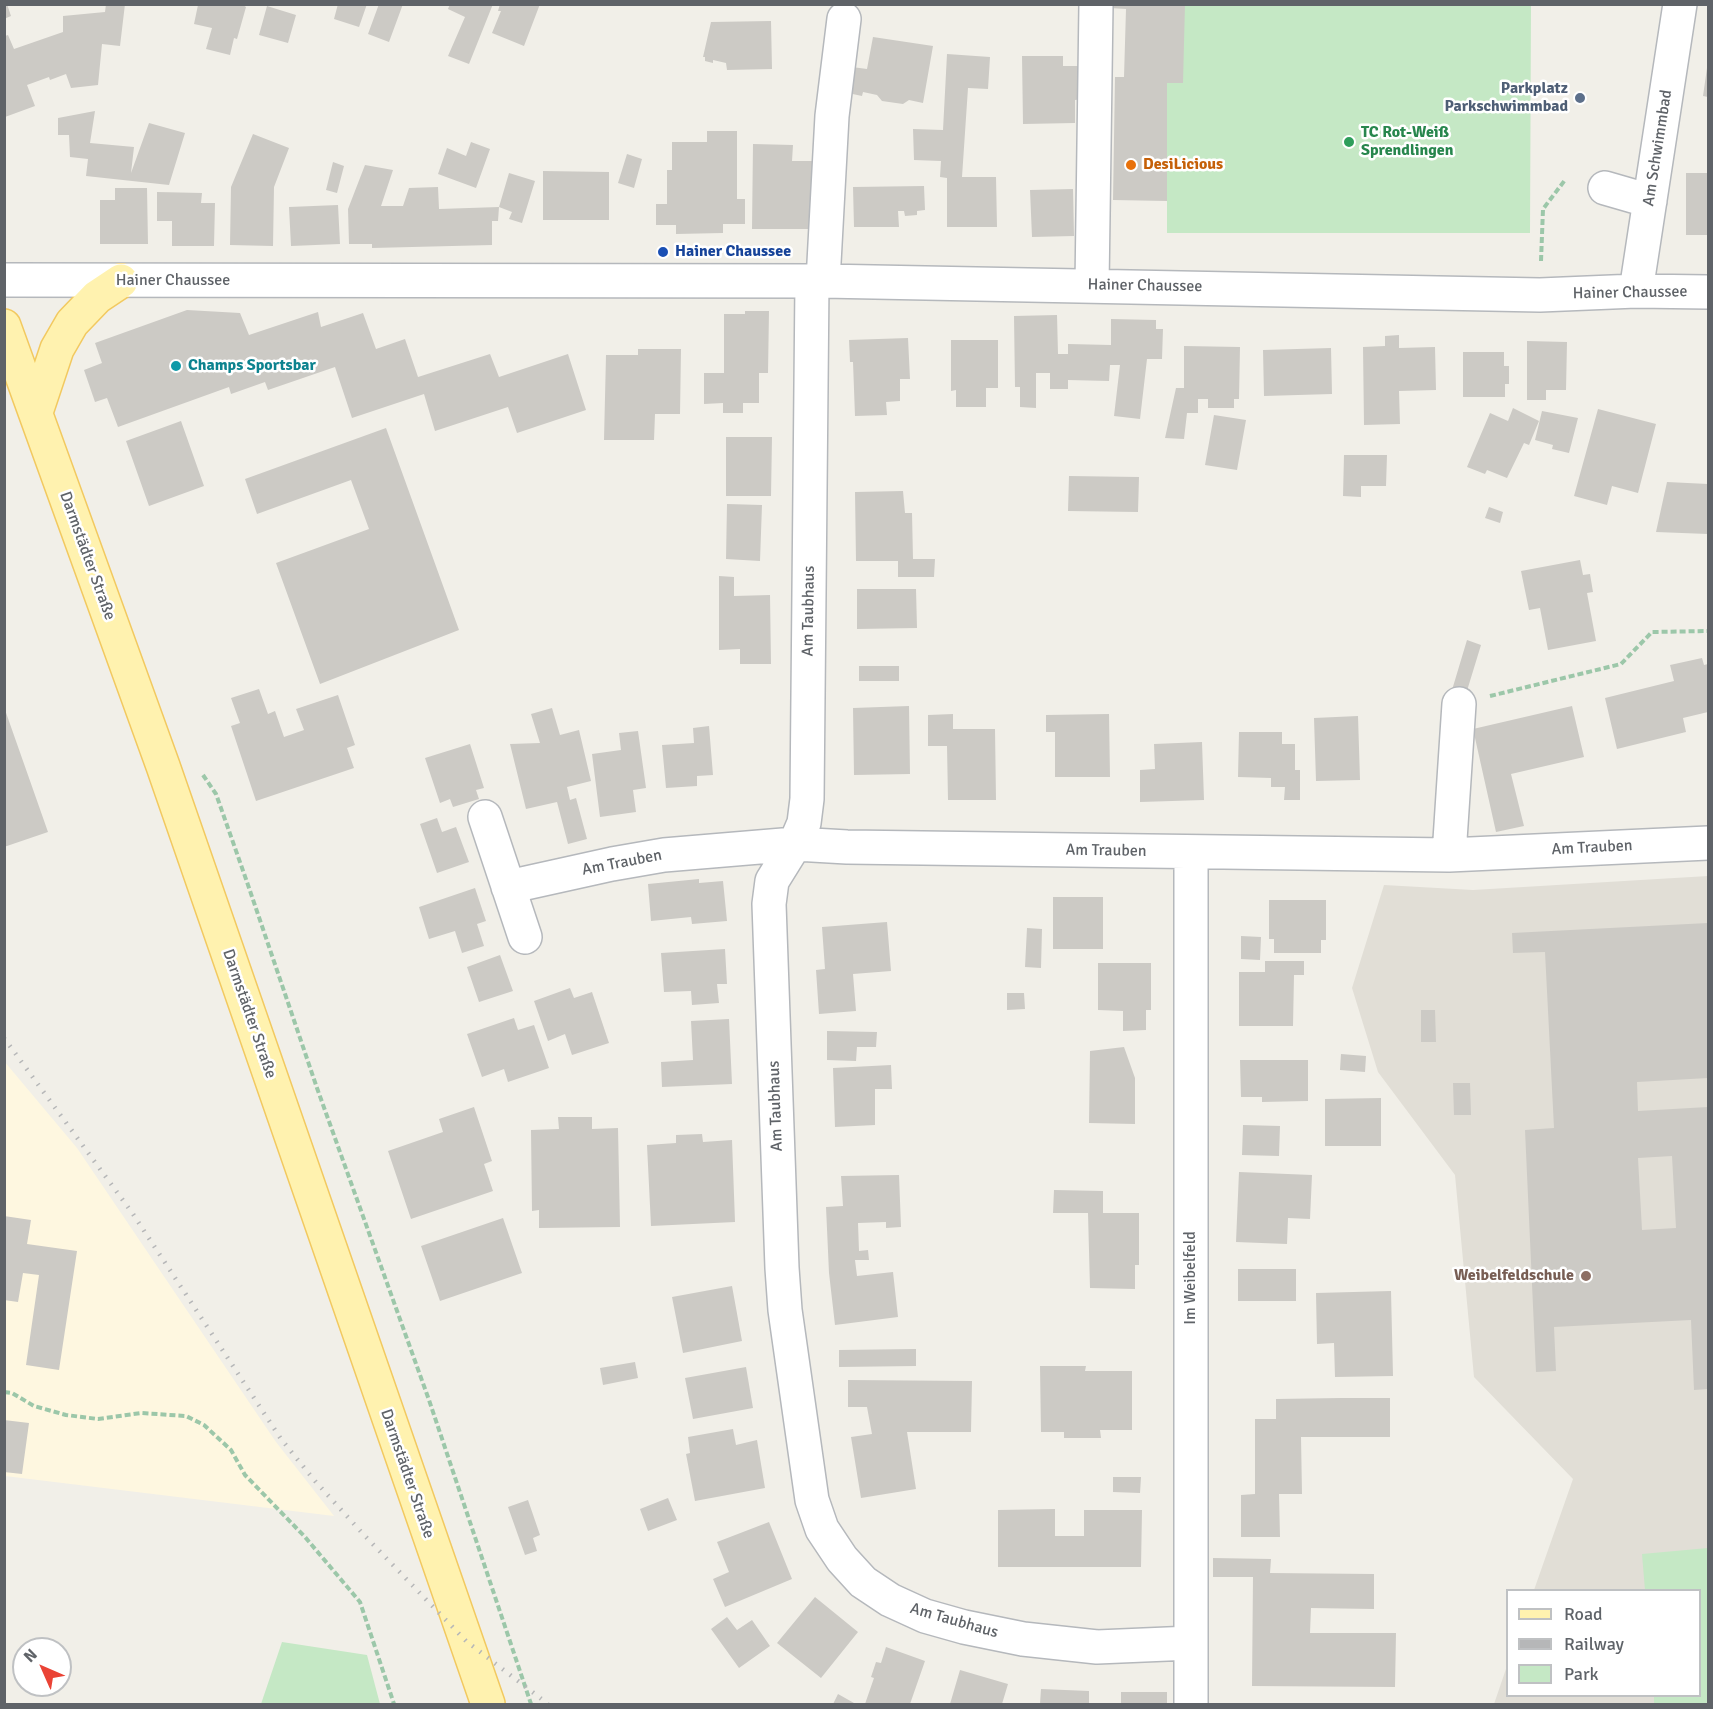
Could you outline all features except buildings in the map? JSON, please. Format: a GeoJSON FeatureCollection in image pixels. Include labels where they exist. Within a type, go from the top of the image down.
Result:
{"type":"FeatureCollection","features":[{"type":"Feature","properties":{"kind":"main road"},"geometry":{"type":"LineString","coordinates":[[36,412],[57,349],[72,323],[97,297],[121,281]]}},
{"type":"Feature","properties":{"kind":"main road","name":"Darmstädter Straße"},"geometry":{"type":"LineString","coordinates":[[4,326],[163,766],[488,1704]]}},
{"type":"Feature","properties":{"kind":"street"},"geometry":{"type":"LineString","coordinates":[[1092,285],[1096,4]]}},
{"type":"Feature","properties":{"kind":"street","name":"Am Schwimmbad"},"geometry":{"type":"LineString","coordinates":[[1636,291],[1680,4]]}},
{"type":"Feature","properties":{"kind":"street","name":"Am Taubhaus"},"geometry":{"type":"LineString","coordinates":[[844,19],[832,116],[817,281],[807,799],[804,823],[795,844],[782,861],[772,881],[769,904],[782,1268],[812,1500],[822,1529],[842,1559],[863,1582],[890,1600],[925,1616],[964,1628],[1023,1639],[1097,1647],[1191,1643]]}},
{"type":"Feature","properties":{"kind":"street"},"geometry":{"type":"LineString","coordinates":[[1605,188],[1650,201]]}},
{"type":"Feature","properties":{"kind":"street","name":"Hainer Chaussee"},"geometry":{"type":"LineString","coordinates":[[4,280],[817,281],[1540,295],[1636,291],[1708,292]]}},
{"type":"Feature","properties":{"kind":"street"},"geometry":{"type":"LineString","coordinates":[[1449,855],[1459,704]]}},
{"type":"Feature","properties":{"kind":"street"},"geometry":{"type":"LineString","coordinates":[[485,817],[525,937]]}},
{"type":"Feature","properties":{"kind":"street","name":"Am Trauben"},"geometry":{"type":"LineString","coordinates":[[508,887],[664,855],[795,844],[846,847],[1449,855],[1708,843]]}},
{"type":"Feature","properties":{"kind":"street","name":"Im Weibelfeld"},"geometry":{"type":"LineString","coordinates":[[1191,852],[1191,1704]]}},
{"type":"Feature","properties":{"kind":"path"},"geometry":{"type":"LineString","coordinates":[[1540,295],[1543,209],[1565,180]]}},
{"type":"Feature","properties":{"kind":"path"},"geometry":{"type":"LineString","coordinates":[[1459,704],[1621,664],[1652,632],[1708,631]]}},
{"type":"Feature","properties":{"kind":"path"},"geometry":{"type":"LineString","coordinates":[[163,766],[197,766],[216,794],[317,1088],[429,1400],[531,1704]]}},
{"type":"Feature","properties":{"kind":"path"},"geometry":{"type":"LineString","coordinates":[[4,1392],[12,1393],[34,1406],[66,1415],[98,1419],[141,1413],[186,1416],[204,1425],[231,1450],[245,1475],[305,1537],[360,1602],[394,1704]]}},
{"type":"Feature","properties":{"kind":"shaded area","name":"Weibelfeldschule"},"geometry":{"type":"Polygon","coordinates":[[[1708,876],[1708,1704],[1494,1704],[1506,1669],[1506,1697],[1701,1697],[1701,1589],[1534,1589],[1573,1479],[1474,1377],[1455,1175],[1378,1072],[1352,988],[1384,885],[1473,890],[1708,876]]]}},
{"type":"Feature","properties":{"kind":"shaded area"},"geometry":{"type":"Polygon","coordinates":[[[4,1061],[77,1148],[276,1442],[334,1516],[5,1476],[4,1061]]]}},
{"type":"Feature","properties":{"kind":"green space","name":"TC Rot-Weiß Sprendlingen"},"geometry":{"type":"Polygon","coordinates":[[[1167,5],[1531,5],[1530,233],[1167,233],[1167,5]]]}},
{"type":"Feature","properties":{"kind":"green space"},"geometry":{"type":"Polygon","coordinates":[[[1708,1548],[1708,1704],[1654,1704],[1654,1697],[1701,1697],[1701,1589],[1645,1589],[1642,1554],[1708,1548]]]}},
{"type":"Feature","properties":{"kind":"green space"},"geometry":{"type":"Polygon","coordinates":[[[282,1642],[367,1655],[380,1704],[261,1704],[282,1642]]]}},
{"type":"Feature","properties":{"kind":"railway"},"geometry":{"type":"LineString","coordinates":[[4,1038],[133,1214],[281,1439],[315,1481],[466,1641],[548,1704]]}},
{"type":"Feature","properties":{"kind":"place","name":"Parkplatz Parkschwimmbad"},"geometry":{"type":"Point","coordinates":[1580,98]}},
{"type":"Feature","properties":{"kind":"place","name":"TC Rot-Weiß Sprendlingen"},"geometry":{"type":"Point","coordinates":[1349,142]}},
{"type":"Feature","properties":{"kind":"place","name":"DesiLicious"},"geometry":{"type":"Point","coordinates":[1131,165]}},
{"type":"Feature","properties":{"kind":"place","name":"Hainer Chaussee"},"geometry":{"type":"Point","coordinates":[663,252]}},
{"type":"Feature","properties":{"kind":"place","name":"Champs Sportsbar"},"geometry":{"type":"Point","coordinates":[176,366]}},
{"type":"Feature","properties":{"kind":"place","name":"Weibelfeldschule"},"geometry":{"type":"Point","coordinates":[1586,1276]}}]}
